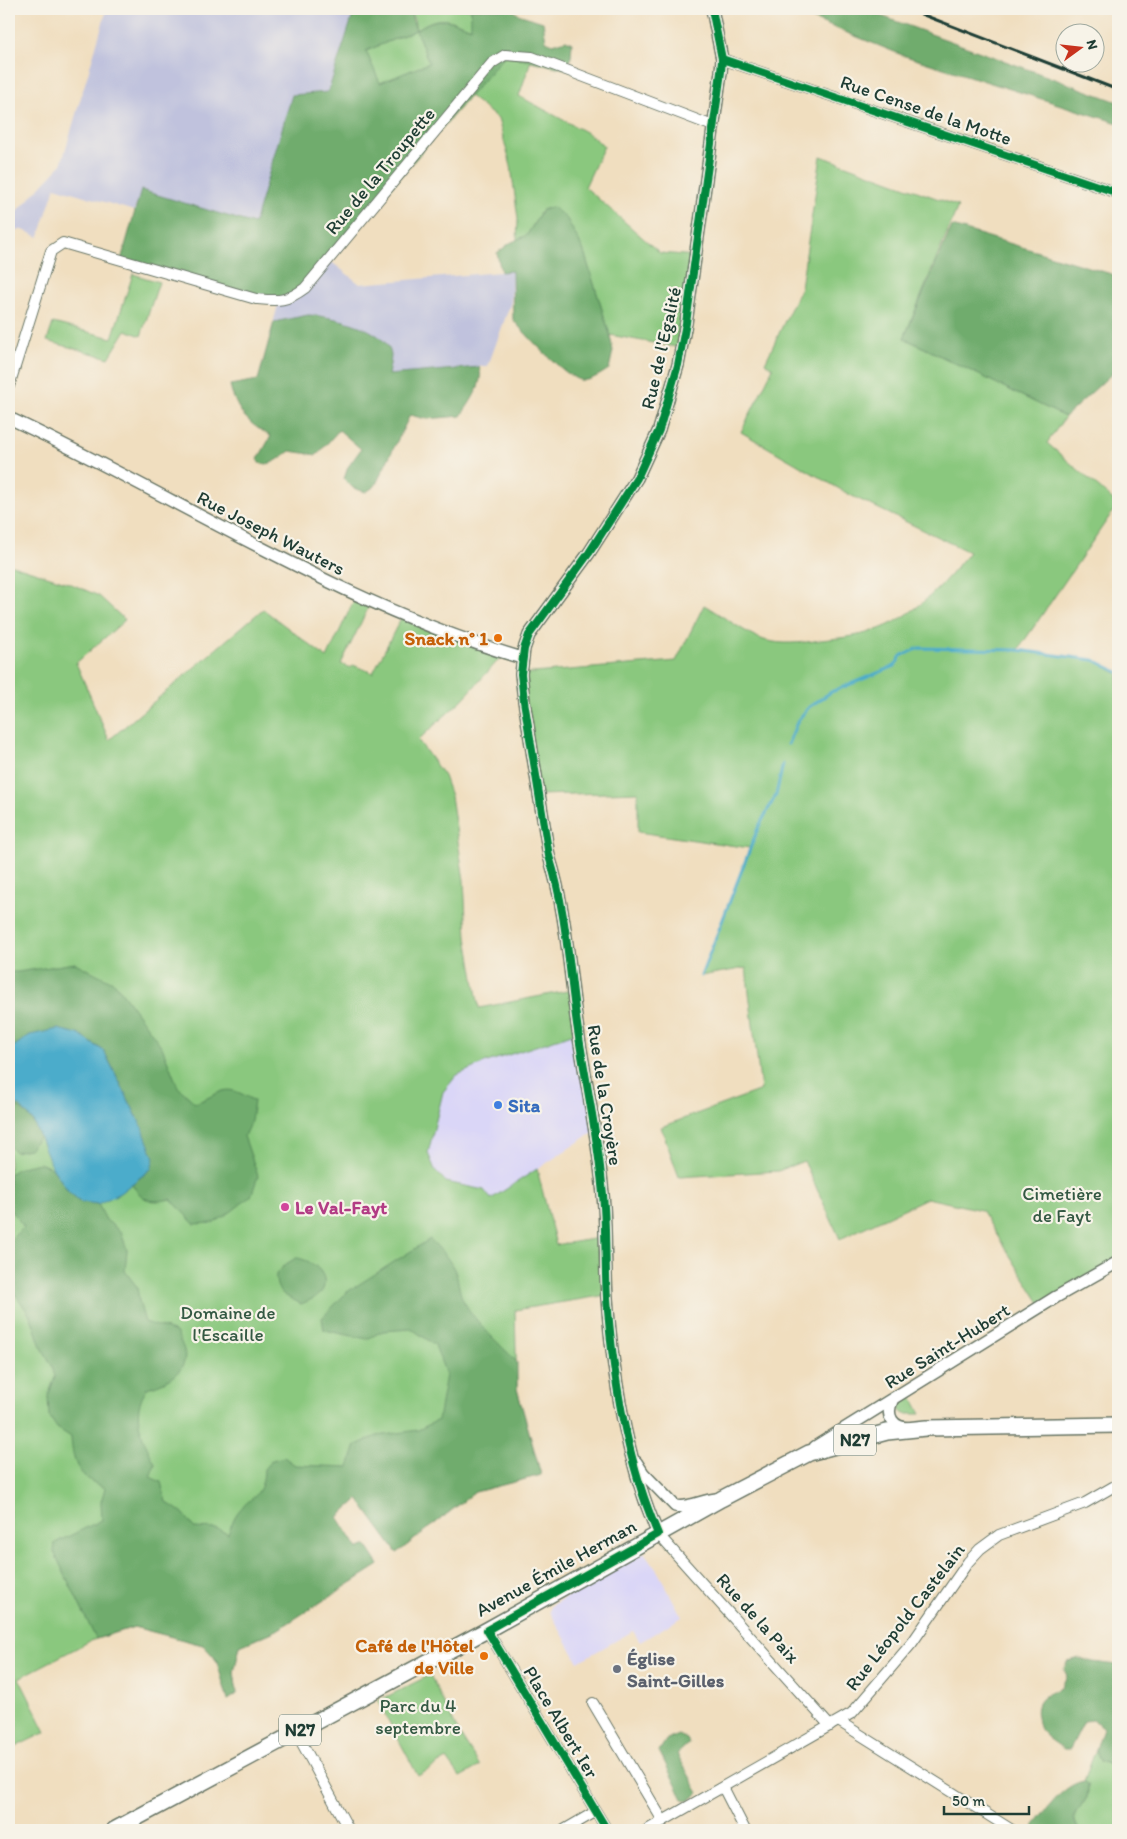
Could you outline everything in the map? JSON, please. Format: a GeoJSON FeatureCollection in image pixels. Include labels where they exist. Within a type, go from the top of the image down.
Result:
{"type":"FeatureCollection","features":[{"type":"Feature","properties":{"kind":"main road","name":"Avenue Émile Herman"},"geometry":{"type":"LineString","coordinates":[[114,1830],[487,1630],[794,1460],[862,1438],[926,1428],[1118,1425]]}},
{"type":"Feature","properties":{"kind":"street","name":"Rue de l'Egalité"},"geometry":{"type":"LineString","coordinates":[[522,658],[529,636],[589,553],[637,478],[659,430],[678,365],[686,323],[722,59],[712,9]]}},
{"type":"Feature","properties":{"kind":"street","name":"Rue de la Troupette"},"geometry":{"type":"LineString","coordinates":[[9,386],[51,250],[63,243],[256,299],[279,302],[290,299],[305,288],[492,63],[505,55],[532,57],[713,126]]}},
{"type":"Feature","properties":{"kind":"street","name":"Rue Cense de la Motte"},"geometry":{"type":"LineString","coordinates":[[722,59],[1118,193]]}},
{"type":"Feature","properties":{"kind":"street","name":"Rue Joseph Wauters"},"geometry":{"type":"LineString","coordinates":[[10,420],[356,596],[453,636],[522,658]]}},
{"type":"Feature","properties":{"kind":"street","name":"Rue de la Croyère"},"geometry":{"type":"LineString","coordinates":[[522,658],[521,674],[524,701],[549,856],[556,880],[572,971],[578,1032],[599,1162],[604,1207],[608,1314],[618,1384],[630,1451],[644,1500],[658,1534]]}},
{"type":"Feature","properties":{"kind":"street","name":"Rue Saint-Hubert"},"geometry":{"type":"LineString","coordinates":[[794,1460],[860,1421],[890,1406],[1056,1297],[1118,1262]]}},
{"type":"Feature","properties":{"kind":"street"},"geometry":{"type":"LineString","coordinates":[[890,1406],[889,1418],[896,1425],[903,1428],[926,1428]]}},
{"type":"Feature","properties":{"kind":"street"},"geometry":{"type":"LineString","coordinates":[[860,1421],[859,1432],[862,1438],[879,1427],[890,1406]]}},
{"type":"Feature","properties":{"kind":"street","name":"Rue de la Croyère"},"geometry":{"type":"LineString","coordinates":[[630,1451],[643,1474],[675,1506],[689,1506],[703,1500],[721,1499]]}},
{"type":"Feature","properties":{"kind":"street","name":"Rue Léopold Castelain"},"geometry":{"type":"LineString","coordinates":[[647,1830],[852,1713],[912,1642],[968,1562],[980,1549],[1000,1535],[1085,1503],[1118,1484]]}},
{"type":"Feature","properties":{"kind":"street","name":"Rue de la Paix"},"geometry":{"type":"LineString","coordinates":[[658,1534],[835,1724],[1012,1830]]}},
{"type":"Feature","properties":{"kind":"street","name":"Place Albert Ier"},"geometry":{"type":"LineString","coordinates":[[487,1630],[606,1830]]}},
{"type":"Feature","properties":{"kind":"street","name":"Place Albert Ier"},"geometry":{"type":"LineString","coordinates":[[593,1704],[663,1821]]}},
{"type":"Feature","properties":{"kind":"street"},"geometry":{"type":"LineString","coordinates":[[296,1732],[349,1830]]}},
{"type":"Feature","properties":{"kind":"street"},"geometry":{"type":"LineString","coordinates":[[723,1787],[745,1830]]}},
{"type":"Feature","properties":{"kind":"street"},"geometry":{"type":"LineString","coordinates":[[564,1830],[595,1812]]}},
{"type":"Feature","properties":{"kind":"shaded area"},"geometry":{"type":"Polygon","coordinates":[[[107,9],[355,9],[328,93],[292,95],[254,224],[141,191],[134,211],[55,187],[39,237],[23,230],[9,230],[9,220],[61,165],[107,9]]]}},
{"type":"Feature","properties":{"kind":"shaded area"},"geometry":{"type":"Polygon","coordinates":[[[329,260],[360,284],[512,271],[511,302],[488,366],[388,375],[258,380],[279,301],[329,260]]]}},
{"type":"Feature","properties":{"kind":"shaded area"},"geometry":{"type":"Polygon","coordinates":[[[578,1032],[595,1131],[491,1200],[484,1190],[446,1182],[435,1170],[428,1153],[443,1092],[457,1075],[487,1062],[578,1032]]]}},
{"type":"Feature","properties":{"kind":"shaded area"},"geometry":{"type":"Polygon","coordinates":[[[644,1552],[658,1572],[682,1617],[640,1642],[633,1631],[578,1662],[550,1612],[551,1606],[644,1552]]]}},
{"type":"Feature","properties":{"kind":"green space"},"geometry":{"type":"Polygon","coordinates":[[[355,9],[409,9],[416,30],[437,20],[456,22],[471,28],[471,9],[512,9],[518,14],[543,22],[546,41],[553,44],[566,40],[572,43],[571,57],[565,69],[505,55],[305,288],[279,301],[121,260],[141,190],[254,224],[292,95],[328,92],[355,9]],[[416,30],[366,51],[380,83],[429,63],[416,30]]]}},
{"type":"Feature","properties":{"kind":"green space"},"geometry":{"type":"Polygon","coordinates":[[[409,9],[471,9],[472,28],[449,20],[437,20],[416,30],[414,19],[409,9]]]}},
{"type":"Feature","properties":{"kind":"green space"},"geometry":{"type":"Polygon","coordinates":[[[788,9],[862,9],[1118,102],[1118,123],[902,55],[788,9]]]}},
{"type":"Feature","properties":{"kind":"green space"},"geometry":{"type":"Polygon","coordinates":[[[416,30],[429,63],[379,84],[366,51],[416,30]]]}},
{"type":"Feature","properties":{"kind":"green space"},"geometry":{"type":"Polygon","coordinates":[[[505,55],[532,57],[519,96],[589,134],[604,146],[585,187],[660,253],[696,256],[681,348],[610,335],[583,249],[542,210],[527,235],[517,240],[518,219],[511,166],[498,119],[467,94],[505,55]]]}},
{"type":"Feature","properties":{"kind":"green space","name":"Cimetière de Fayt"},"geometry":{"type":"Polygon","coordinates":[[[821,156],[958,206],[904,338],[1065,417],[1047,443],[1118,504],[1018,650],[1094,660],[1118,674],[1118,1262],[1042,1306],[981,1210],[927,1198],[840,1239],[804,1161],[778,1171],[679,1177],[661,1127],[761,1090],[746,968],[701,976],[750,848],[638,832],[638,792],[539,795],[521,674],[676,661],[704,605],[750,634],[771,642],[799,643],[867,633],[901,618],[927,599],[969,552],[850,495],[741,432],[773,368],[765,363],[801,287],[821,156]]]}},
{"type":"Feature","properties":{"kind":"green space"},"geometry":{"type":"Polygon","coordinates":[[[553,207],[567,219],[583,249],[610,335],[613,351],[609,369],[588,380],[580,380],[565,371],[545,354],[513,320],[512,271],[501,272],[497,253],[510,243],[527,235],[542,210],[553,207]]]}},
{"type":"Feature","properties":{"kind":"green space"},"geometry":{"type":"Polygon","coordinates":[[[952,226],[1118,276],[1118,368],[1065,417],[904,338],[952,226]]]}},
{"type":"Feature","properties":{"kind":"green space"},"geometry":{"type":"Polygon","coordinates":[[[133,274],[159,282],[141,336],[126,330],[109,358],[47,341],[53,323],[112,338],[133,274]]]}},
{"type":"Feature","properties":{"kind":"green space"},"geometry":{"type":"Polygon","coordinates":[[[308,315],[330,318],[356,325],[369,330],[379,337],[387,345],[391,355],[388,375],[479,367],[480,379],[478,386],[461,416],[426,419],[410,415],[375,486],[366,492],[353,488],[344,479],[348,467],[361,449],[339,430],[317,455],[290,451],[271,463],[259,463],[258,459],[271,436],[256,427],[244,416],[236,402],[230,385],[258,380],[274,322],[308,315]]]}},
{"type":"Feature","properties":{"kind":"green space","name":"Domaine de l'Escaille"},"geometry":{"type":"Polygon","coordinates":[[[9,564],[69,583],[99,596],[125,620],[76,663],[109,740],[263,609],[327,658],[356,596],[371,602],[341,664],[351,668],[353,665],[373,673],[402,616],[505,653],[462,700],[418,740],[444,776],[451,796],[464,880],[467,937],[479,1008],[572,990],[578,1032],[487,1062],[457,1075],[443,1092],[428,1153],[435,1170],[446,1182],[484,1190],[491,1199],[537,1169],[556,1245],[605,1237],[607,1295],[515,1310],[517,1389],[541,1475],[475,1492],[397,1553],[358,1499],[338,1517],[358,1549],[366,1545],[379,1565],[277,1630],[240,1646],[234,1672],[237,1694],[228,1700],[217,1663],[209,1650],[203,1645],[134,1627],[90,1641],[19,1678],[46,1732],[9,1750],[9,564]]]}},
{"type":"Feature","properties":{"kind":"green space"},"geometry":{"type":"Polygon","coordinates":[[[75,963],[115,983],[162,1047],[178,1087],[195,1103],[229,1090],[236,1091],[254,1101],[251,1121],[244,1136],[258,1176],[251,1196],[214,1223],[194,1224],[171,1199],[148,1200],[132,1184],[151,1169],[142,1127],[104,1051],[78,1034],[30,1035],[9,1050],[9,972],[75,963]]]}},
{"type":"Feature","properties":{"kind":"green space"},"geometry":{"type":"Polygon","coordinates":[[[9,1104],[20,1108],[28,1116],[40,1136],[29,1149],[15,1152],[9,1146],[9,1104]]]}},
{"type":"Feature","properties":{"kind":"green space"},"geometry":{"type":"Polygon","coordinates":[[[40,1163],[53,1169],[69,1192],[81,1202],[98,1204],[106,1220],[121,1232],[127,1250],[125,1271],[137,1287],[145,1322],[176,1332],[184,1350],[185,1358],[179,1371],[167,1380],[147,1388],[139,1407],[138,1417],[142,1436],[155,1464],[150,1477],[161,1482],[166,1502],[184,1514],[194,1528],[217,1529],[228,1534],[236,1514],[256,1494],[262,1485],[264,1469],[272,1460],[284,1457],[295,1465],[349,1467],[356,1445],[377,1436],[418,1430],[438,1420],[446,1375],[435,1345],[412,1329],[383,1331],[367,1339],[324,1330],[322,1318],[347,1292],[430,1239],[452,1265],[456,1273],[462,1298],[470,1311],[517,1362],[517,1389],[541,1475],[475,1492],[397,1553],[358,1499],[338,1517],[358,1549],[366,1545],[379,1565],[277,1630],[240,1646],[234,1672],[237,1694],[228,1700],[216,1659],[203,1645],[134,1627],[96,1639],[54,1552],[55,1543],[102,1520],[101,1502],[105,1488],[89,1479],[79,1469],[73,1455],[71,1437],[57,1428],[49,1416],[48,1396],[55,1377],[52,1366],[40,1344],[31,1317],[9,1285],[9,1241],[24,1227],[9,1208],[9,1174],[21,1167],[40,1163]]]}},
{"type":"Feature","properties":{"kind":"green space"},"geometry":{"type":"Polygon","coordinates":[[[296,1258],[312,1264],[324,1277],[321,1292],[314,1298],[301,1304],[282,1293],[276,1281],[276,1274],[286,1264],[296,1258]]]}},
{"type":"Feature","properties":{"kind":"green space"},"geometry":{"type":"Polygon","coordinates":[[[911,1395],[921,1414],[904,1414],[899,1410],[902,1400],[911,1395]]]}},
{"type":"Feature","properties":{"kind":"green space"},"geometry":{"type":"Polygon","coordinates":[[[1079,1658],[1118,1665],[1118,1765],[1110,1765],[1100,1761],[1096,1749],[1103,1728],[1094,1720],[1084,1721],[1070,1749],[1064,1749],[1044,1735],[1039,1727],[1036,1711],[1039,1701],[1046,1695],[1061,1688],[1067,1676],[1064,1669],[1067,1662],[1079,1658]]]}},
{"type":"Feature","properties":{"kind":"green space","name":"Parc du 4 septembre"},"geometry":{"type":"Polygon","coordinates":[[[430,1675],[459,1733],[480,1766],[460,1777],[447,1759],[418,1776],[378,1701],[430,1675]]]}},
{"type":"Feature","properties":{"kind":"green space"},"geometry":{"type":"Polygon","coordinates":[[[679,1735],[687,1739],[689,1743],[677,1754],[699,1793],[688,1801],[683,1799],[659,1751],[666,1740],[679,1735]]]}},
{"type":"Feature","properties":{"kind":"green space"},"geometry":{"type":"Polygon","coordinates":[[[1096,1749],[1100,1761],[1110,1765],[1118,1765],[1118,1830],[1079,1830],[1076,1824],[1076,1812],[1087,1797],[1088,1784],[1084,1781],[1096,1749]]]}},
{"type":"Feature","properties":{"kind":"green space"},"geometry":{"type":"Polygon","coordinates":[[[1084,1781],[1088,1784],[1087,1797],[1074,1815],[1079,1830],[1033,1830],[1034,1825],[1062,1792],[1076,1783],[1084,1781]]]}},
{"type":"Feature","properties":{"kind":"water"},"geometry":{"type":"Polygon","coordinates":[[[58,1029],[78,1034],[104,1051],[142,1127],[154,1158],[151,1169],[120,1193],[98,1204],[81,1202],[69,1192],[53,1169],[33,1121],[20,1106],[9,1104],[9,1050],[30,1035],[58,1029]]]}},
{"type":"Feature","properties":{"kind":"waterway"},"geometry":{"type":"LineString","coordinates":[[788,744],[798,720],[809,707],[831,692],[895,666],[901,656],[919,648],[1017,650],[1094,660],[1118,672]]}},
{"type":"Feature","properties":{"kind":"waterway"},"geometry":{"type":"LineString","coordinates":[[701,976],[758,828],[776,795],[783,764]]}},
{"type":"Feature","properties":{"kind":"waterway"},"geometry":{"type":"LineString","coordinates":[[1114,1753],[1118,1757]]}},
{"type":"Feature","properties":{"kind":"railway"},"geometry":{"type":"LineString","coordinates":[[908,9],[1118,90]]}},
{"type":"Feature","properties":{"kind":"cycle path"},"geometry":{"type":"LineString","coordinates":[[607,1830],[487,1630],[658,1534],[637,1477],[617,1388],[607,1298],[604,1207],[600,1163],[578,1031],[564,921],[549,856],[521,674],[524,649],[529,635],[589,553],[637,478],[659,430],[678,365],[686,323],[721,72],[722,59],[712,9]]}},
{"type":"Feature","properties":{"kind":"cycle path"},"geometry":{"type":"LineString","coordinates":[[722,59],[1118,193]]}},
{"type":"Feature","properties":{"kind":"place","name":"Snack n° 1"},"geometry":{"type":"Point","coordinates":[498,638]}},
{"type":"Feature","properties":{"kind":"place","name":"Sita"},"geometry":{"type":"Point","coordinates":[498,1105]}},
{"type":"Feature","properties":{"kind":"place","name":"Le Val-Fayt"},"geometry":{"type":"Point","coordinates":[285,1207]}},
{"type":"Feature","properties":{"kind":"place","name":"Café de l'Hôtel de Ville"},"geometry":{"type":"Point","coordinates":[484,1656]}},
{"type":"Feature","properties":{"kind":"place","name":"Église Saint-Gilles"},"geometry":{"type":"Point","coordinates":[617,1669]}}]}
